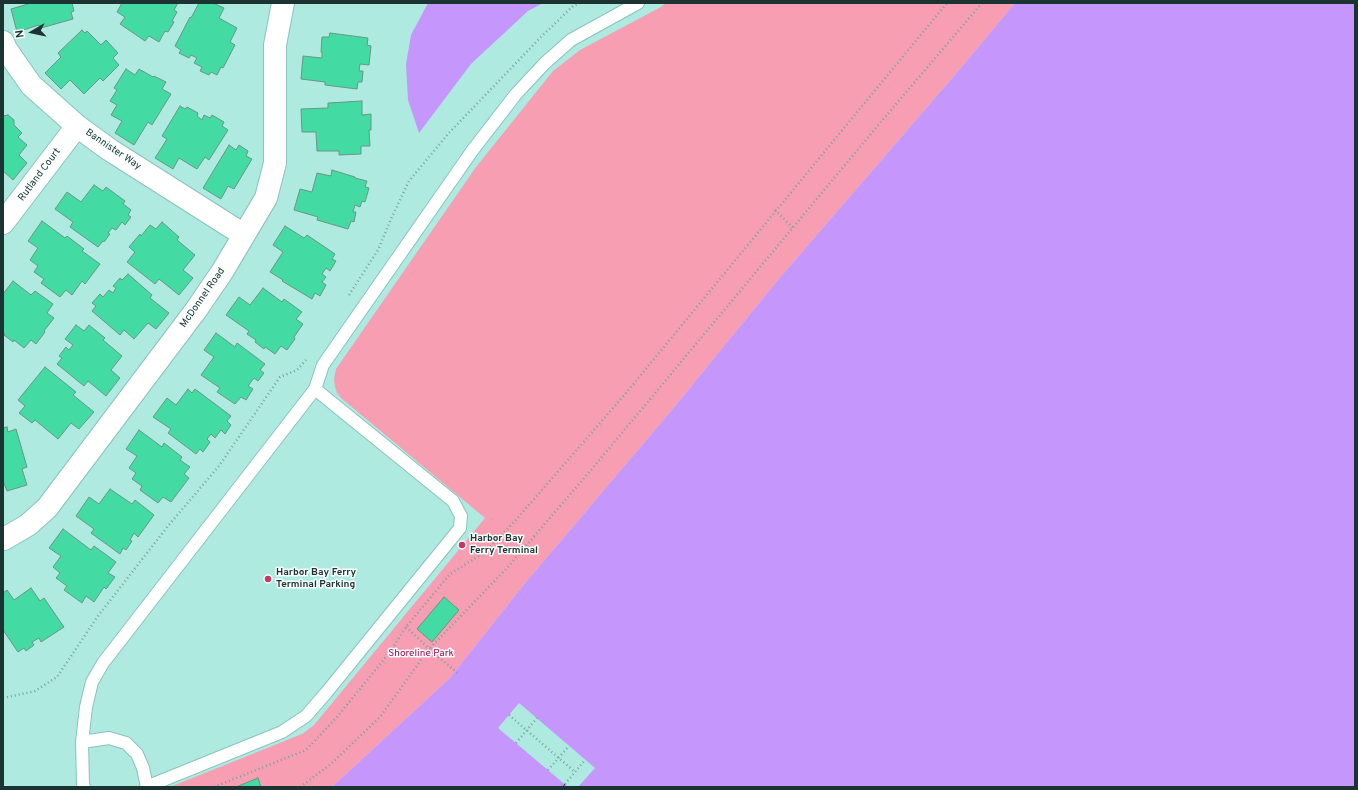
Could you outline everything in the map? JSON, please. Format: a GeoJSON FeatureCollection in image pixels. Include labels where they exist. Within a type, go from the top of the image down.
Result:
{"type":"FeatureCollection","features":[{"type":"Feature","properties":{"kind":"street","name":"McDonnel Road"},"geometry":{"type":"LineString","coordinates":[[4,539],[28,525],[48,508],[196,310],[222,272],[266,198],[275,163],[275,45],[282,4]]}},
{"type":"Feature","properties":{"kind":"street","name":"Bannister Way"},"geometry":{"type":"LineString","coordinates":[[3,42],[6,49],[31,84],[77,126],[110,150],[244,235]]}},
{"type":"Feature","properties":{"kind":"street","name":"Rutland Court"},"geometry":{"type":"LineString","coordinates":[[3,223],[77,126]]}},
{"type":"Feature","properties":{"kind":"lane"},"geometry":{"type":"LineString","coordinates":[[84,787],[82,742],[86,707],[92,682],[103,663],[315,389],[323,364],[472,151],[516,94],[545,63],[571,40],[638,3]]}},
{"type":"Feature","properties":{"kind":"lane"},"geometry":{"type":"LineString","coordinates":[[82,742],[109,738],[126,743],[137,754],[143,768],[146,787],[282,732],[306,716],[460,528],[461,516],[452,501],[315,389]]}},
{"type":"Feature","properties":{"kind":"path"},"geometry":{"type":"LineString","coordinates":[[345,301],[378,250],[409,181],[448,134],[473,107],[540,38],[573,6],[580,3]]}},
{"type":"Feature","properties":{"kind":"path"},"geometry":{"type":"LineString","coordinates":[[214,787],[222,786],[306,750],[337,717],[381,664],[406,627],[450,574],[485,552],[515,521],[626,393],[775,210],[947,3]]}},
{"type":"Feature","properties":{"kind":"path"},"geometry":{"type":"LineString","coordinates":[[300,787],[331,764],[380,717],[430,649],[522,551],[982,3]]}},
{"type":"Feature","properties":{"kind":"path"},"geometry":{"type":"LineString","coordinates":[[775,210],[793,228]]}},
{"type":"Feature","properties":{"kind":"path"},"geometry":{"type":"LineString","coordinates":[[3,698],[35,691],[57,677],[103,610],[168,526],[219,466],[280,377],[297,370],[306,359]]}},
{"type":"Feature","properties":{"kind":"path"},"geometry":{"type":"LineString","coordinates":[[406,627],[458,674]]}},
{"type":"Feature","properties":{"kind":"path"},"geometry":{"type":"LineString","coordinates":[[509,715],[575,772]]}},
{"type":"Feature","properties":{"kind":"path"},"geometry":{"type":"LineString","coordinates":[[516,742],[536,718]]}},
{"type":"Feature","properties":{"kind":"path"},"geometry":{"type":"LineString","coordinates":[[548,770],[569,746]]}},
{"type":"Feature","properties":{"kind":"path"},"geometry":{"type":"LineString","coordinates":[[565,784],[585,760]]}},
{"type":"Feature","properties":{"kind":"green space","name":"Shoreline Park"},"geometry":{"type":"Polygon","coordinates":[[[666,3],[1015,3],[778,280],[671,411],[521,588],[450,678],[332,787],[170,787],[302,734],[314,725],[485,518],[341,398],[335,387],[334,379],[336,369],[476,167],[553,71],[580,50],[666,3]]]}},
{"type":"Feature","properties":{"kind":"shaded area"},"geometry":{"type":"Polygon","coordinates":[[[428,3],[543,3],[528,11],[471,64],[419,133],[408,100],[406,64],[411,35],[428,3]]]}},
{"type":"Feature","properties":{"kind":"shaded area"},"geometry":{"type":"Polygon","coordinates":[[[1015,3],[1355,3],[1355,787],[332,787],[450,678],[521,588],[671,411],[778,280],[1015,3]]]}},
{"type":"Feature","properties":{"kind":"pier"},"geometry":{"type":"Polygon","coordinates":[[[519,703],[595,768],[578,787],[568,787],[498,728],[519,703]]]}},
{"type":"Feature","properties":{"kind":"building"},"geometry":{"type":"Polygon","coordinates":[[[28,3],[72,3],[74,11],[71,12],[73,19],[41,28],[39,25],[17,32],[11,9],[28,3]]]}},
{"type":"Feature","properties":{"kind":"building"},"geometry":{"type":"Polygon","coordinates":[[[122,3],[178,3],[174,10],[177,12],[172,21],[174,22],[168,32],[165,31],[159,42],[149,36],[145,41],[120,24],[125,17],[117,12],[122,3]]]}},
{"type":"Feature","properties":{"kind":"building"},"geometry":{"type":"Polygon","coordinates":[[[199,3],[213,3],[224,8],[219,18],[237,28],[230,42],[235,45],[223,68],[221,67],[217,75],[211,72],[209,75],[200,71],[202,67],[194,63],[197,58],[191,55],[189,58],[179,53],[181,50],[175,46],[199,3]]]}},
{"type":"Feature","properties":{"kind":"building"},"geometry":{"type":"Polygon","coordinates":[[[82,30],[85,33],[87,31],[101,45],[106,40],[118,53],[113,58],[119,65],[103,81],[100,78],[84,94],[70,80],[61,89],[45,73],[61,57],[58,53],[82,30]]]}},
{"type":"Feature","properties":{"kind":"building"},"geometry":{"type":"Polygon","coordinates":[[[330,33],[368,38],[367,45],[371,46],[369,65],[360,64],[359,71],[363,71],[362,82],[358,82],[357,89],[325,85],[325,82],[301,79],[303,56],[322,58],[322,37],[329,37],[330,33]]]}},
{"type":"Feature","properties":{"kind":"building"},"geometry":{"type":"Polygon","coordinates":[[[126,69],[135,75],[139,69],[166,82],[162,89],[171,94],[152,125],[148,122],[134,145],[115,133],[122,121],[111,115],[117,105],[110,101],[117,90],[114,88],[126,69]]]}},
{"type":"Feature","properties":{"kind":"building"},"geometry":{"type":"Polygon","coordinates":[[[362,101],[362,115],[371,114],[371,130],[369,130],[370,146],[361,146],[361,154],[339,155],[339,151],[317,151],[316,132],[302,132],[301,109],[328,108],[328,103],[362,101]]]}},
{"type":"Feature","properties":{"kind":"building"},"geometry":{"type":"Polygon","coordinates":[[[180,106],[185,109],[187,107],[198,113],[197,116],[202,120],[204,115],[210,118],[212,115],[224,122],[222,126],[228,130],[209,160],[205,157],[197,169],[179,158],[173,169],[155,158],[167,139],[162,136],[180,106]]]}},
{"type":"Feature","properties":{"kind":"building"},"geometry":{"type":"Polygon","coordinates":[[[8,115],[14,120],[14,125],[22,133],[18,137],[27,145],[19,155],[27,163],[13,180],[3,171],[3,116],[8,115]]]}},
{"type":"Feature","properties":{"kind":"building"},"geometry":{"type":"Polygon","coordinates":[[[229,145],[236,150],[239,145],[248,151],[246,156],[252,159],[234,189],[228,186],[221,199],[203,188],[229,145]]]}},
{"type":"Feature","properties":{"kind":"building"},"geometry":{"type":"Polygon","coordinates":[[[332,170],[367,181],[365,187],[369,188],[365,202],[362,201],[360,207],[355,205],[353,212],[356,212],[354,222],[351,221],[348,229],[317,220],[318,217],[294,210],[300,189],[312,192],[317,173],[331,176],[332,170]]]}},
{"type":"Feature","properties":{"kind":"building"},"geometry":{"type":"Polygon","coordinates":[[[94,185],[103,191],[106,187],[125,201],[123,204],[131,210],[128,215],[131,217],[125,225],[122,222],[116,230],[112,228],[108,233],[110,234],[98,247],[70,227],[73,222],[55,209],[67,192],[81,202],[94,185]]]}},
{"type":"Feature","properties":{"kind":"building"},"geometry":{"type":"Polygon","coordinates":[[[42,221],[65,238],[67,236],[84,249],[82,251],[100,264],[85,284],[82,281],[72,295],[66,290],[60,297],[41,283],[44,279],[34,272],[38,266],[30,260],[38,248],[28,241],[42,221]]]}},
{"type":"Feature","properties":{"kind":"building"},"geometry":{"type":"Polygon","coordinates":[[[162,222],[179,237],[177,240],[195,255],[183,270],[193,278],[179,295],[159,279],[155,284],[127,262],[135,252],[129,247],[140,234],[141,236],[150,225],[156,229],[162,222]]]}},
{"type":"Feature","properties":{"kind":"building"},"geometry":{"type":"Polygon","coordinates":[[[285,226],[304,238],[307,235],[335,254],[332,259],[336,261],[330,271],[326,268],[322,274],[326,277],[322,282],[326,285],[320,296],[315,293],[312,299],[270,272],[283,252],[273,245],[285,226]]]}},
{"type":"Feature","properties":{"kind":"building"},"geometry":{"type":"Polygon","coordinates":[[[128,274],[152,295],[150,298],[169,313],[156,329],[148,323],[134,339],[124,330],[120,335],[92,311],[96,306],[92,303],[100,294],[103,297],[109,290],[113,293],[116,288],[113,286],[120,278],[122,280],[128,274]]]}},
{"type":"Feature","properties":{"kind":"building"},"geometry":{"type":"Polygon","coordinates":[[[13,281],[31,295],[35,291],[53,304],[47,313],[54,318],[44,331],[45,332],[36,344],[31,340],[24,348],[14,340],[13,342],[3,333],[3,294],[13,281]]]}},
{"type":"Feature","properties":{"kind":"building"},"geometry":{"type":"Polygon","coordinates":[[[263,288],[282,302],[284,299],[302,312],[296,319],[303,324],[294,337],[295,339],[287,350],[281,346],[275,354],[265,347],[264,349],[255,342],[256,340],[247,334],[249,331],[226,315],[239,297],[250,305],[263,288]]]}},
{"type":"Feature","properties":{"kind":"building"},"geometry":{"type":"Polygon","coordinates":[[[76,325],[84,331],[89,325],[105,338],[103,340],[122,356],[111,370],[120,378],[106,396],[88,381],[84,386],[57,364],[62,358],[59,356],[66,347],[69,350],[73,345],[65,339],[76,325]]]}},
{"type":"Feature","properties":{"kind":"building"},"geometry":{"type":"Polygon","coordinates":[[[216,333],[235,347],[237,343],[265,364],[260,370],[264,373],[258,381],[254,378],[248,386],[253,389],[246,400],[241,397],[235,404],[217,392],[220,388],[201,375],[214,357],[204,350],[216,333]]]}},
{"type":"Feature","properties":{"kind":"building"},"geometry":{"type":"Polygon","coordinates":[[[45,367],[76,392],[73,395],[94,412],[79,429],[71,423],[58,439],[35,420],[32,423],[19,413],[25,406],[18,400],[45,367]]]}},
{"type":"Feature","properties":{"kind":"building"},"geometry":{"type":"Polygon","coordinates":[[[188,389],[192,393],[195,389],[231,416],[227,421],[231,425],[225,434],[221,430],[215,438],[211,434],[207,439],[210,442],[203,452],[200,449],[196,454],[168,433],[171,429],[153,417],[167,398],[176,405],[188,389]]]}},
{"type":"Feature","properties":{"kind":"building"},"geometry":{"type":"Polygon","coordinates":[[[7,427],[8,432],[16,429],[27,467],[22,469],[27,485],[7,491],[3,481],[3,428],[7,427]]]}},
{"type":"Feature","properties":{"kind":"building"},"geometry":{"type":"Polygon","coordinates":[[[139,430],[162,447],[164,443],[182,457],[180,460],[190,467],[184,474],[189,478],[171,502],[163,497],[158,503],[140,490],[142,486],[132,479],[136,473],[129,468],[137,456],[126,449],[139,430]]]}},
{"type":"Feature","properties":{"kind":"building"},"geometry":{"type":"Polygon","coordinates":[[[110,489],[132,504],[135,500],[154,515],[138,537],[134,533],[130,540],[132,541],[126,550],[123,548],[120,554],[91,533],[94,529],[76,516],[89,497],[99,504],[110,489]]]}},
{"type":"Feature","properties":{"kind":"building"},"geometry":{"type":"Polygon","coordinates":[[[63,529],[91,550],[94,546],[116,562],[108,573],[115,577],[106,589],[104,587],[94,602],[86,596],[82,603],[64,590],[67,586],[56,578],[60,573],[53,567],[61,556],[49,548],[63,529]]]}},
{"type":"Feature","properties":{"kind":"building"},"geometry":{"type":"Polygon","coordinates":[[[31,588],[40,601],[44,598],[64,627],[41,642],[39,638],[32,642],[34,645],[26,651],[24,648],[18,652],[3,630],[3,593],[7,590],[14,600],[31,588]]]}},
{"type":"Feature","properties":{"kind":"building"},"geometry":{"type":"Polygon","coordinates":[[[444,597],[459,610],[432,642],[417,629],[444,597]]]}},
{"type":"Feature","properties":{"kind":"building"},"geometry":{"type":"Polygon","coordinates":[[[258,778],[261,787],[236,787],[258,778]]]}},
{"type":"Feature","properties":{"kind":"place","name":"Harbor Bay Ferry Terminal"},"geometry":{"type":"Point","coordinates":[462,545]}},
{"type":"Feature","properties":{"kind":"place","name":"Harbor Bay Ferry Terminal Parking"},"geometry":{"type":"Point","coordinates":[268,579]}}]}
